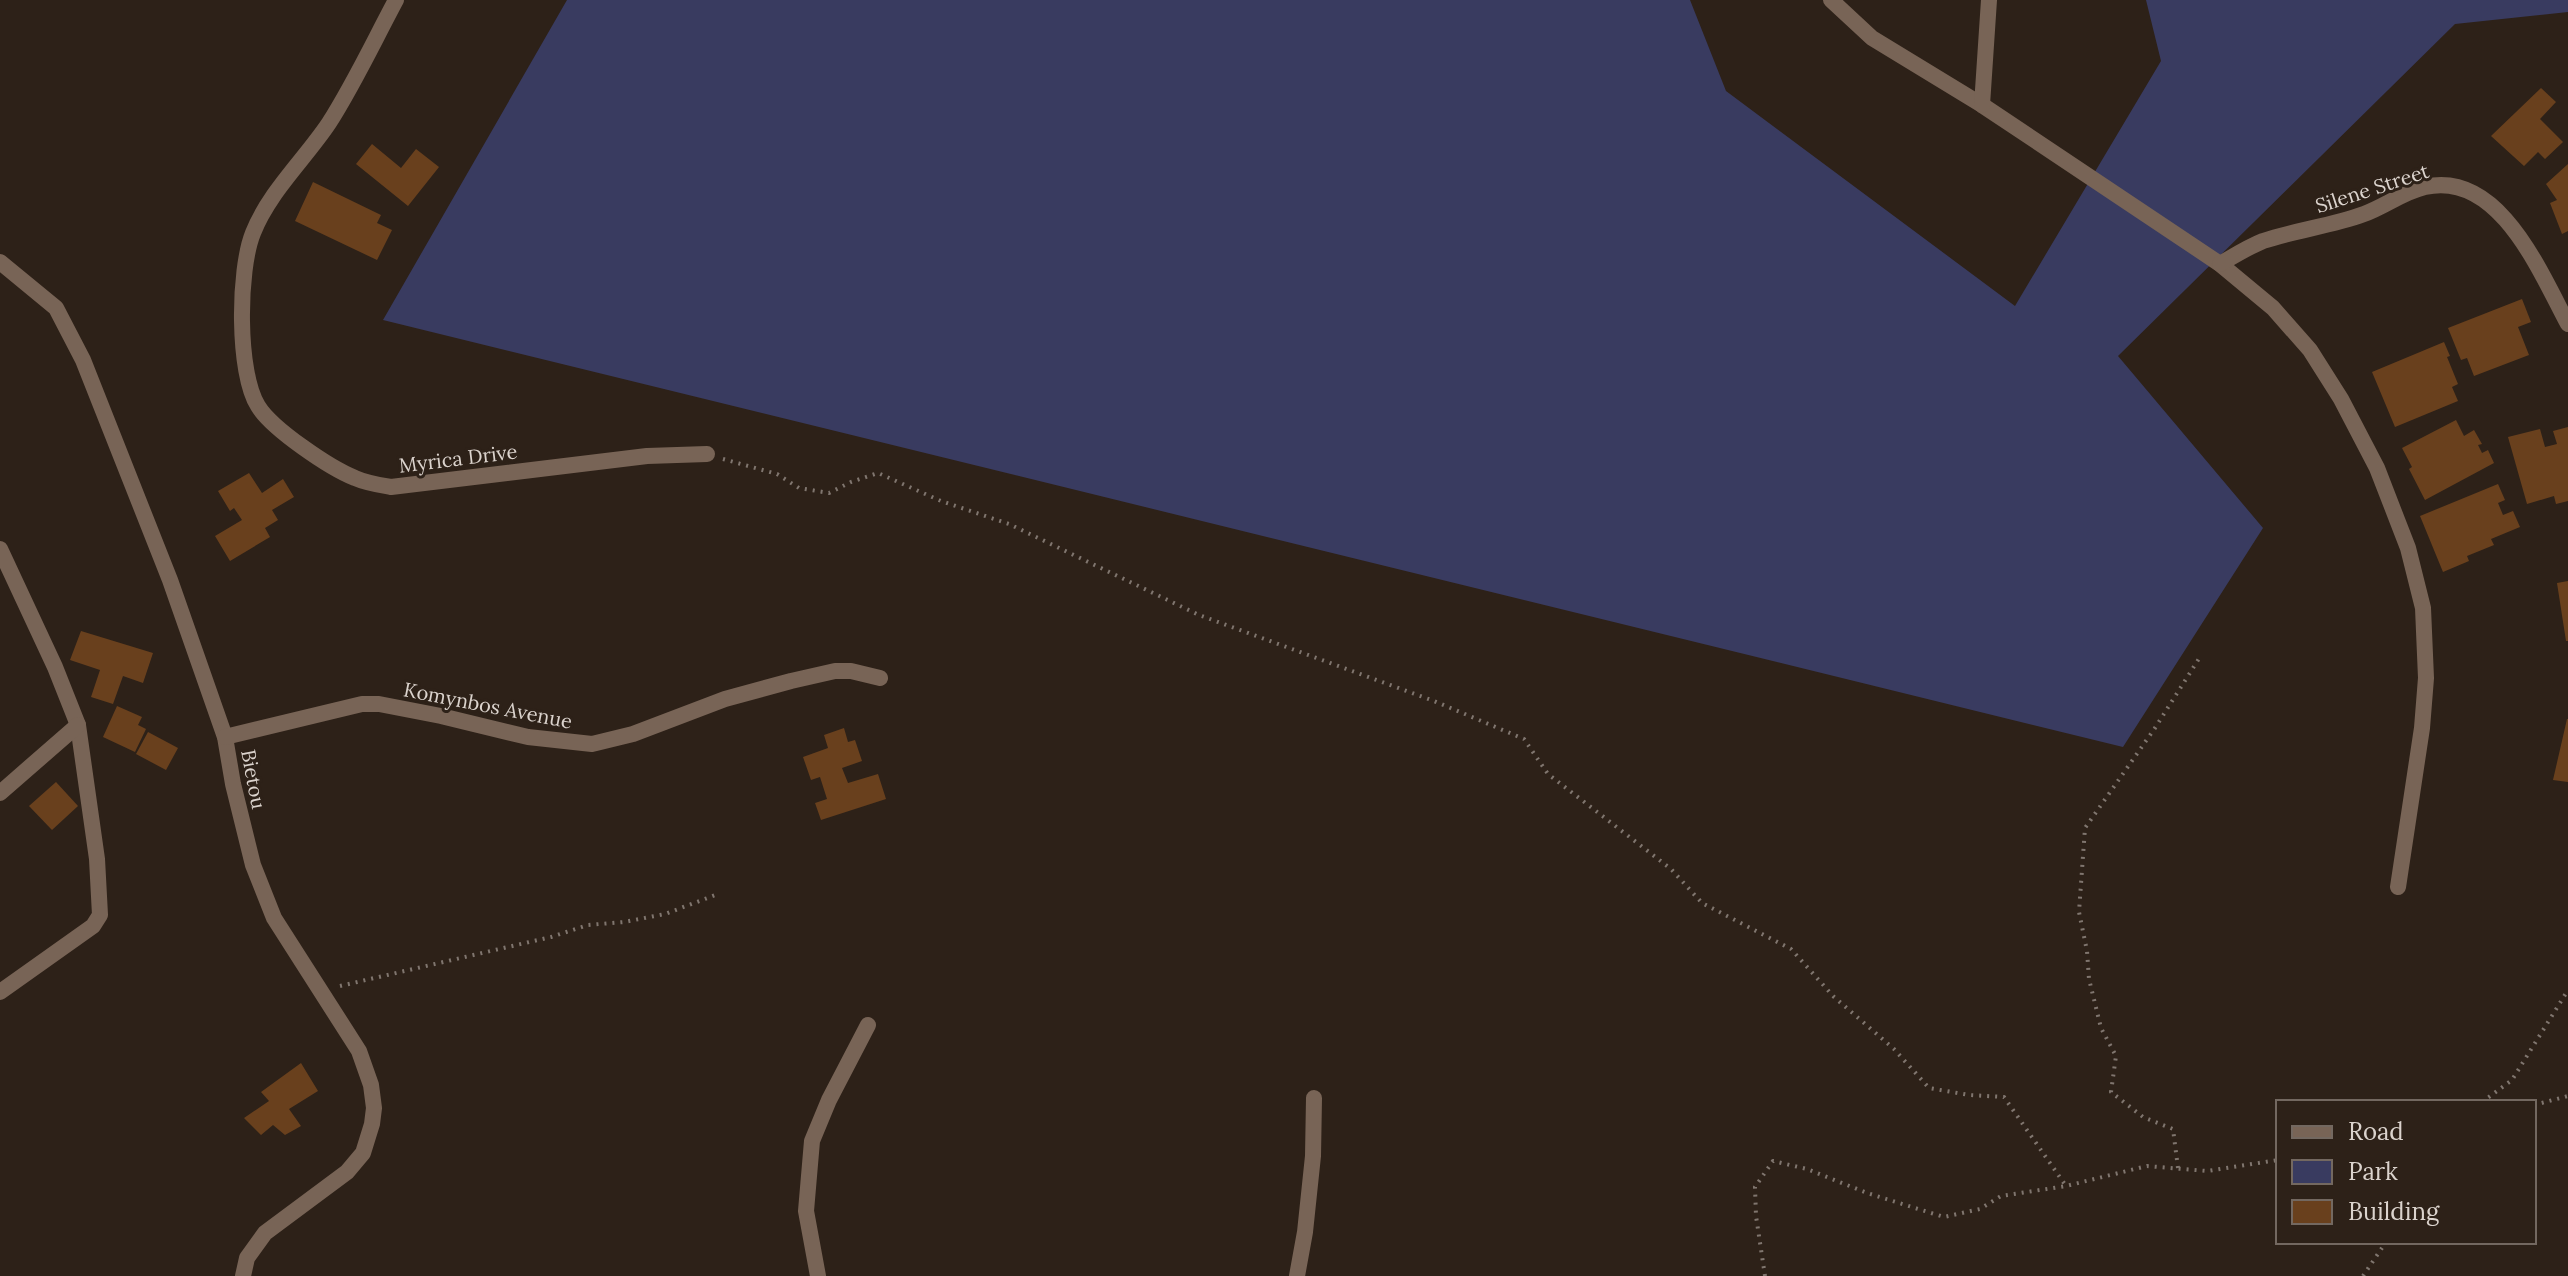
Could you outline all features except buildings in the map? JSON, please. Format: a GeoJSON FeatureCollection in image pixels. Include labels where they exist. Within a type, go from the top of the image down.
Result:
{"type":"FeatureCollection","features":[{"type":"Feature","properties":{"kind":"street","name":"Myrica Drive"},"geometry":{"type":"LineString","coordinates":[[396,0],[329,122],[253,231],[244,260],[241,300],[248,381],[257,405],[272,423],[328,463],[354,478],[391,487],[647,456],[707,454]]}},
{"type":"Feature","properties":{"kind":"street"},"geometry":{"type":"LineString","coordinates":[[1831,0],[1872,38],[1982,105],[2220,264],[2273,308],[2310,350],[2341,399],[2377,468],[2408,548],[2423,608],[2426,678],[2422,728],[2398,887]]}},
{"type":"Feature","properties":{"kind":"street"},"geometry":{"type":"LineString","coordinates":[[1982,105],[1989,0]]}},
{"type":"Feature","properties":{"kind":"street","name":"Silene Street"},"geometry":{"type":"LineString","coordinates":[[2220,264],[2260,242],[2367,213],[2425,187],[2446,185],[2468,189],[2493,206],[2516,232],[2568,324]]}},
{"type":"Feature","properties":{"kind":"street","name":"Bietou"},"geometry":{"type":"LineString","coordinates":[[0,262],[56,308],[68,327],[170,580],[225,737],[253,865],[274,918],[359,1051],[371,1085],[374,1108],[363,1153],[347,1172],[265,1233],[247,1258],[243,1276]]}},
{"type":"Feature","properties":{"kind":"street"},"geometry":{"type":"LineString","coordinates":[[0,549],[55,667],[78,725],[97,859],[100,915],[93,926],[0,992]]}},
{"type":"Feature","properties":{"kind":"street","name":"Komynbos Avenue"},"geometry":{"type":"LineString","coordinates":[[225,737],[362,704],[379,704],[543,739],[592,744],[633,734],[725,699],[791,681],[835,671],[851,671],[880,678]]}},
{"type":"Feature","properties":{"kind":"street"},"geometry":{"type":"LineString","coordinates":[[0,793],[78,725]]}},
{"type":"Feature","properties":{"kind":"street"},"geometry":{"type":"LineString","coordinates":[[818,1276],[806,1211],[812,1141],[829,1100],[868,1025]]}},
{"type":"Feature","properties":{"kind":"street"},"geometry":{"type":"LineString","coordinates":[[1297,1276],[1313,1156],[1314,1098]]}},
{"type":"Feature","properties":{"kind":"path"},"geometry":{"type":"LineString","coordinates":[[707,454],[777,474],[799,488],[829,493],[878,473],[941,501],[1009,524],[1199,615],[1434,701],[1524,739],[1548,774],[1671,869],[1702,903],[1791,949],[1834,997],[1894,1049],[1929,1088],[2004,1097],[2066,1186]]}},
{"type":"Feature","properties":{"kind":"path"},"geometry":{"type":"LineString","coordinates":[[2178,1168],[2173,1129],[2143,1117],[2111,1092],[2116,1056],[2101,1028],[2089,979],[2079,912],[2085,828],[2200,657]]}},
{"type":"Feature","properties":{"kind":"path"},"geometry":{"type":"LineString","coordinates":[[321,991],[551,937],[588,925],[665,914],[718,894]]}},
{"type":"Feature","properties":{"kind":"path"},"geometry":{"type":"LineString","coordinates":[[2485,1100],[2512,1080],[2568,990]]}},
{"type":"Feature","properties":{"kind":"path"},"geometry":{"type":"LineString","coordinates":[[2536,1104],[2568,1096]]}},
{"type":"Feature","properties":{"kind":"path"},"geometry":{"type":"LineString","coordinates":[[1765,1276],[1755,1187],[1773,1161],[1807,1169],[1867,1193],[1944,1217],[1980,1209],[2001,1196],[2066,1186],[2147,1166],[2207,1171],[2276,1160]]}},
{"type":"Feature","properties":{"kind":"path"},"geometry":{"type":"LineString","coordinates":[[2363,1276],[2385,1244]]}},
{"type":"Feature","properties":{"kind":"green space"},"geometry":{"type":"Polygon","coordinates":[[[567,0],[1690,0],[1726,91],[2015,306],[2161,61],[2146,0],[2568,0],[2568,12],[2455,24],[2118,356],[2263,528],[2123,747],[383,320],[567,0]]]}}]}
